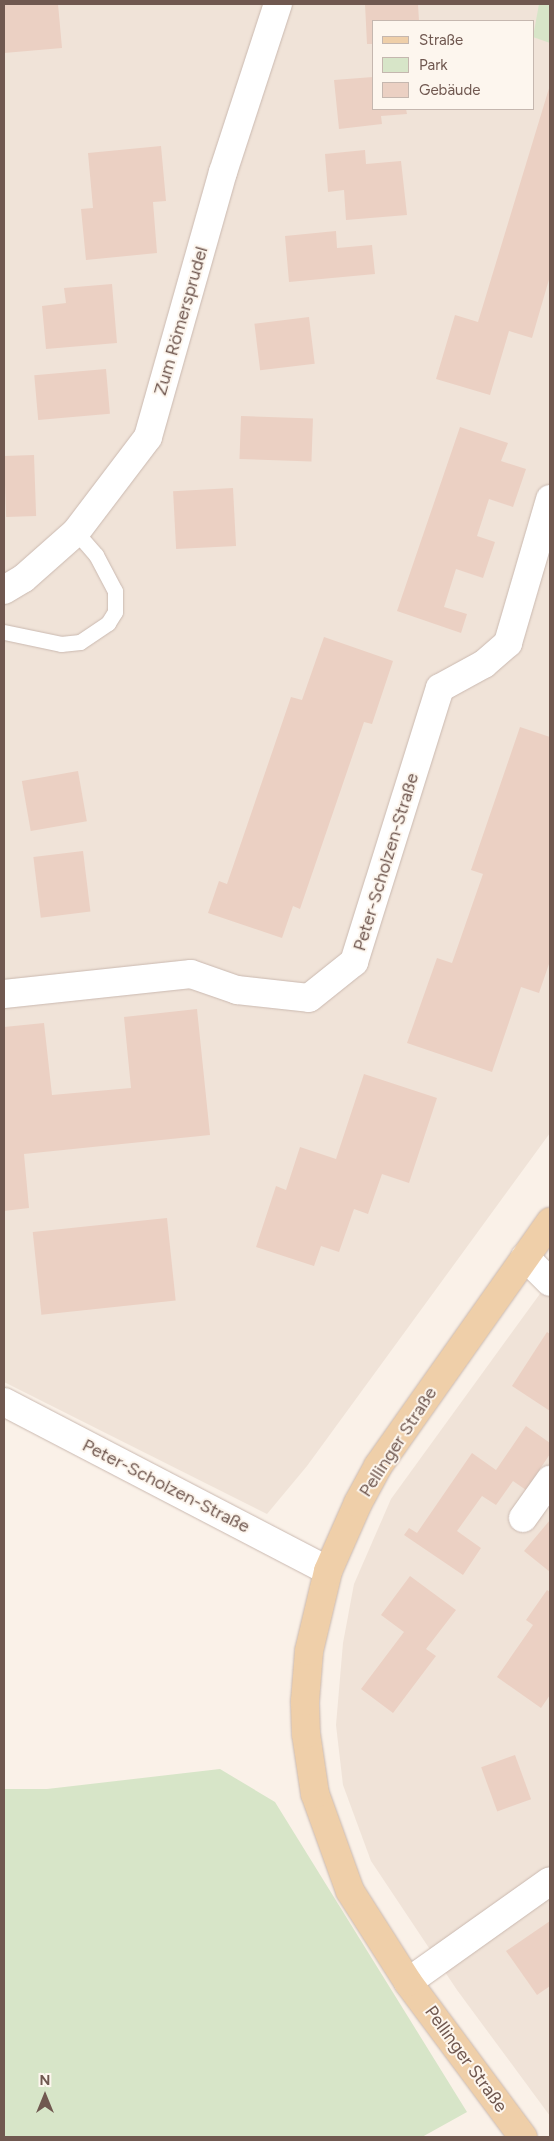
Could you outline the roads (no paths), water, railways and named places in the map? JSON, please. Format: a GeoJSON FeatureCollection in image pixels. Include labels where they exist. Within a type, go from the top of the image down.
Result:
{"type":"FeatureCollection","features":[{"type":"Feature","properties":{"kind":"main road","name":"Pellinger Straße"},"geometry":{"type":"LineString","coordinates":[[523,2137],[408,1982],[350,1891],[324,1826],[313,1784],[306,1734],[307,1673],[328,1571],[378,1466],[550,1222]]}},
{"type":"Feature","properties":{"kind":"street","name":"Zum Römersprudel"},"geometry":{"type":"LineString","coordinates":[[4,590],[24,578],[76,532],[148,437],[223,172],[278,4]]}},
{"type":"Feature","properties":{"kind":"street","name":"Peter-Scholzen-Straße"},"geometry":{"type":"LineString","coordinates":[[4,994],[191,974],[237,990],[309,998],[354,962],[440,688],[484,664],[508,643],[550,499]]}},
{"type":"Feature","properties":{"kind":"street"},"geometry":{"type":"LineString","coordinates":[[525,1257],[550,1282]]}},
{"type":"Feature","properties":{"kind":"street","name":"Peter-Scholzen-Straße"},"geometry":{"type":"LineString","coordinates":[[4,1402],[328,1571]]}},
{"type":"Feature","properties":{"kind":"street"},"geometry":{"type":"LineString","coordinates":[[523,1518],[550,1480]]}},
{"type":"Feature","properties":{"kind":"street"},"geometry":{"type":"LineString","coordinates":[[408,1982],[550,1881]]}},
{"type":"Feature","properties":{"kind":"lane"},"geometry":{"type":"LineString","coordinates":[[4,632],[61,644],[80,642],[108,623],[115,612],[115,591],[96,555],[76,532]]}}]}
